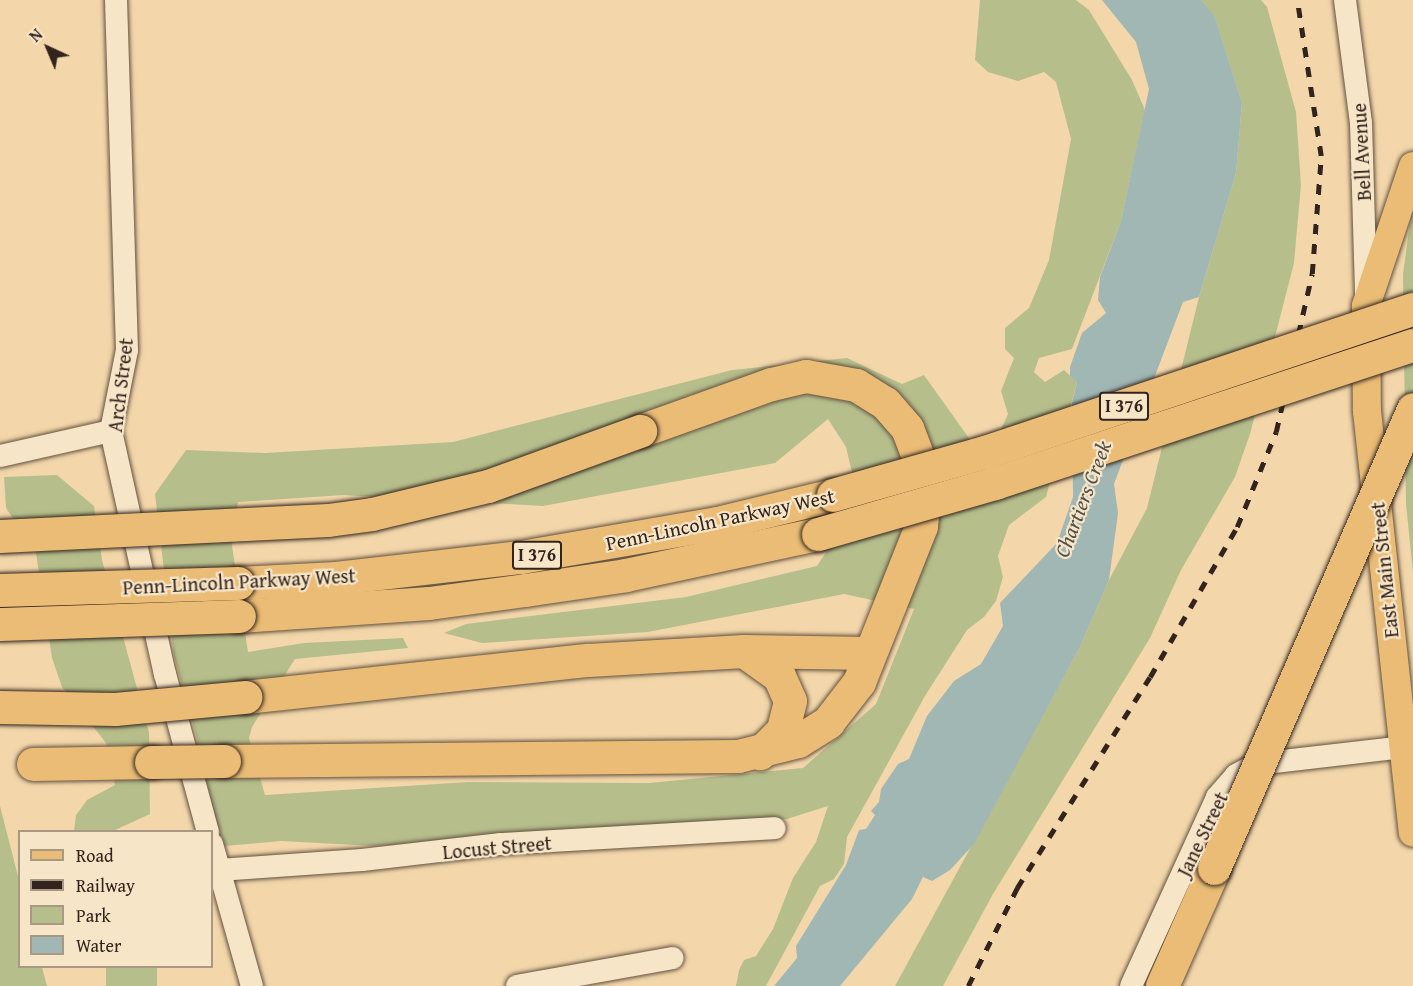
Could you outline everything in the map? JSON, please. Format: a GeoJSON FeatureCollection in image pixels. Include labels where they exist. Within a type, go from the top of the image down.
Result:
{"type":"FeatureCollection","features":[{"type":"Feature","properties":{"kind":"highway","name":"Penn-Lincoln Parkway West"},"geometry":{"type":"LineString","coordinates":[[0,590],[336,578],[521,557],[717,523],[833,495],[986,452],[1413,309]]}},
{"type":"Feature","properties":{"kind":"highway","name":"Penn-Lincoln Parkway West"},"geometry":{"type":"LineString","coordinates":[[0,624],[239,616],[372,608],[525,590],[626,575],[818,534],[995,483],[1413,345]]}},
{"type":"Feature","properties":{"kind":"highway"},"geometry":{"type":"LineString","coordinates":[[0,536],[328,520],[410,508],[488,486],[771,384],[824,377],[856,385],[878,398],[897,414],[916,444],[927,494],[921,526],[850,697],[828,722],[798,741],[760,753],[33,764]]}},
{"type":"Feature","properties":{"kind":"highway"},"geometry":{"type":"LineString","coordinates":[[1162,986],[1413,409]]}},
{"type":"Feature","properties":{"kind":"highway"},"geometry":{"type":"LineString","coordinates":[[0,707],[115,709],[588,660],[744,651],[870,653]]}},
{"type":"Feature","properties":{"kind":"highway"},"geometry":{"type":"LineString","coordinates":[[744,651],[779,676],[789,701],[783,730],[760,753]]}},
{"type":"Feature","properties":{"kind":"main road","name":"East Main Street"},"geometry":{"type":"LineString","coordinates":[[1413,166],[1366,306],[1368,411],[1413,833]]}},
{"type":"Feature","properties":{"kind":"street","name":"Arch Street"},"geometry":{"type":"LineString","coordinates":[[116,0],[127,350],[111,431],[165,674],[208,830]]}},
{"type":"Feature","properties":{"kind":"street","name":"Bell Avenue"},"geometry":{"type":"LineString","coordinates":[[1345,0],[1361,123],[1366,306]]}},
{"type":"Feature","properties":{"kind":"street"},"geometry":{"type":"LineString","coordinates":[[0,456],[111,431]]}},
{"type":"Feature","properties":{"kind":"street","name":"Jane Street"},"geometry":{"type":"LineString","coordinates":[[1131,986],[1213,805],[1236,774],[1257,764],[1403,747]]}},
{"type":"Feature","properties":{"kind":"street","name":"Locust Street"},"geometry":{"type":"LineString","coordinates":[[219,870],[362,860],[501,844],[775,828]]}},
{"type":"Feature","properties":{"kind":"street"},"geometry":{"type":"LineString","coordinates":[[213,848],[252,986]]}},
{"type":"Feature","properties":{"kind":"street"},"geometry":{"type":"LineString","coordinates":[[517,986],[672,958]]}},
{"type":"Feature","properties":{"kind":"green space"},"geometry":{"type":"Polygon","coordinates":[[[980,0],[1076,0],[1089,10],[1132,80],[1145,110],[1121,221],[1072,349],[1039,358],[1034,372],[1045,382],[1064,370],[1077,382],[1046,497],[1009,525],[998,556],[1003,577],[996,601],[984,617],[967,630],[925,696],[847,837],[844,864],[834,879],[820,886],[766,986],[736,986],[739,970],[744,960],[756,956],[773,929],[793,878],[816,842],[828,806],[787,819],[643,829],[591,851],[563,838],[488,838],[375,846],[281,841],[225,846],[217,831],[197,738],[174,656],[155,494],[186,450],[265,453],[453,442],[732,370],[847,358],[902,384],[924,375],[986,462],[1008,414],[1001,391],[1014,358],[1005,349],[1005,328],[1029,308],[1049,260],[1071,139],[1056,82],[1044,72],[1018,81],[988,72],[975,60],[980,0]],[[828,419],[775,463],[543,506],[343,495],[238,502],[232,546],[248,652],[304,643],[403,638],[408,648],[295,659],[252,727],[249,738],[265,795],[468,782],[649,783],[803,768],[876,704],[914,609],[844,594],[648,632],[482,643],[444,633],[466,624],[686,597],[817,566],[859,502],[846,447],[828,419]]]}},
{"type":"Feature","properties":{"kind":"green space"},"geometry":{"type":"Polygon","coordinates":[[[1201,0],[1261,0],[1267,7],[1296,112],[1301,185],[1294,263],[1250,434],[1235,477],[1181,570],[1150,638],[993,894],[943,986],[895,986],[1080,647],[1109,580],[1147,508],[1199,297],[1236,173],[1242,103],[1214,16],[1201,0]]]}},
{"type":"Feature","properties":{"kind":"green space"},"geometry":{"type":"Polygon","coordinates":[[[1413,201],[1413,573],[1406,504],[1403,274],[1413,201]]]}},
{"type":"Feature","properties":{"kind":"green space"},"geometry":{"type":"Polygon","coordinates":[[[57,475],[94,506],[102,560],[149,732],[150,814],[115,830],[74,830],[76,815],[87,800],[115,785],[106,743],[62,687],[52,658],[36,553],[6,508],[4,477],[57,475]]]}},
{"type":"Feature","properties":{"kind":"green space"},"geometry":{"type":"Polygon","coordinates":[[[0,806],[18,876],[18,968],[42,968],[47,986],[0,986],[0,806]]]}},
{"type":"Feature","properties":{"kind":"green space"},"geometry":{"type":"Polygon","coordinates":[[[106,968],[157,968],[157,986],[106,986],[106,968]]]}},
{"type":"Feature","properties":{"kind":"water","name":"Chartiers Creek"},"geometry":{"type":"Polygon","coordinates":[[[1102,0],[1201,0],[1214,15],[1242,103],[1236,173],[1199,297],[1183,302],[1114,484],[1118,513],[1109,580],[1080,647],[974,844],[950,870],[932,881],[923,877],[912,899],[840,986],[774,986],[797,958],[796,946],[846,865],[859,830],[866,829],[875,815],[871,811],[879,802],[881,789],[898,764],[909,759],[927,716],[954,681],[981,664],[1003,626],[1000,603],[1057,543],[1073,497],[1072,402],[1077,382],[1070,376],[1070,367],[1082,333],[1106,313],[1098,300],[1100,277],[1121,221],[1149,89],[1136,42],[1102,0]]]}},
{"type":"Feature","properties":{"kind":"railway"},"geometry":{"type":"LineString","coordinates":[[968,986],[1017,888],[1150,677],[1237,527],[1276,432],[1312,274],[1321,156],[1297,0]]}}]}
